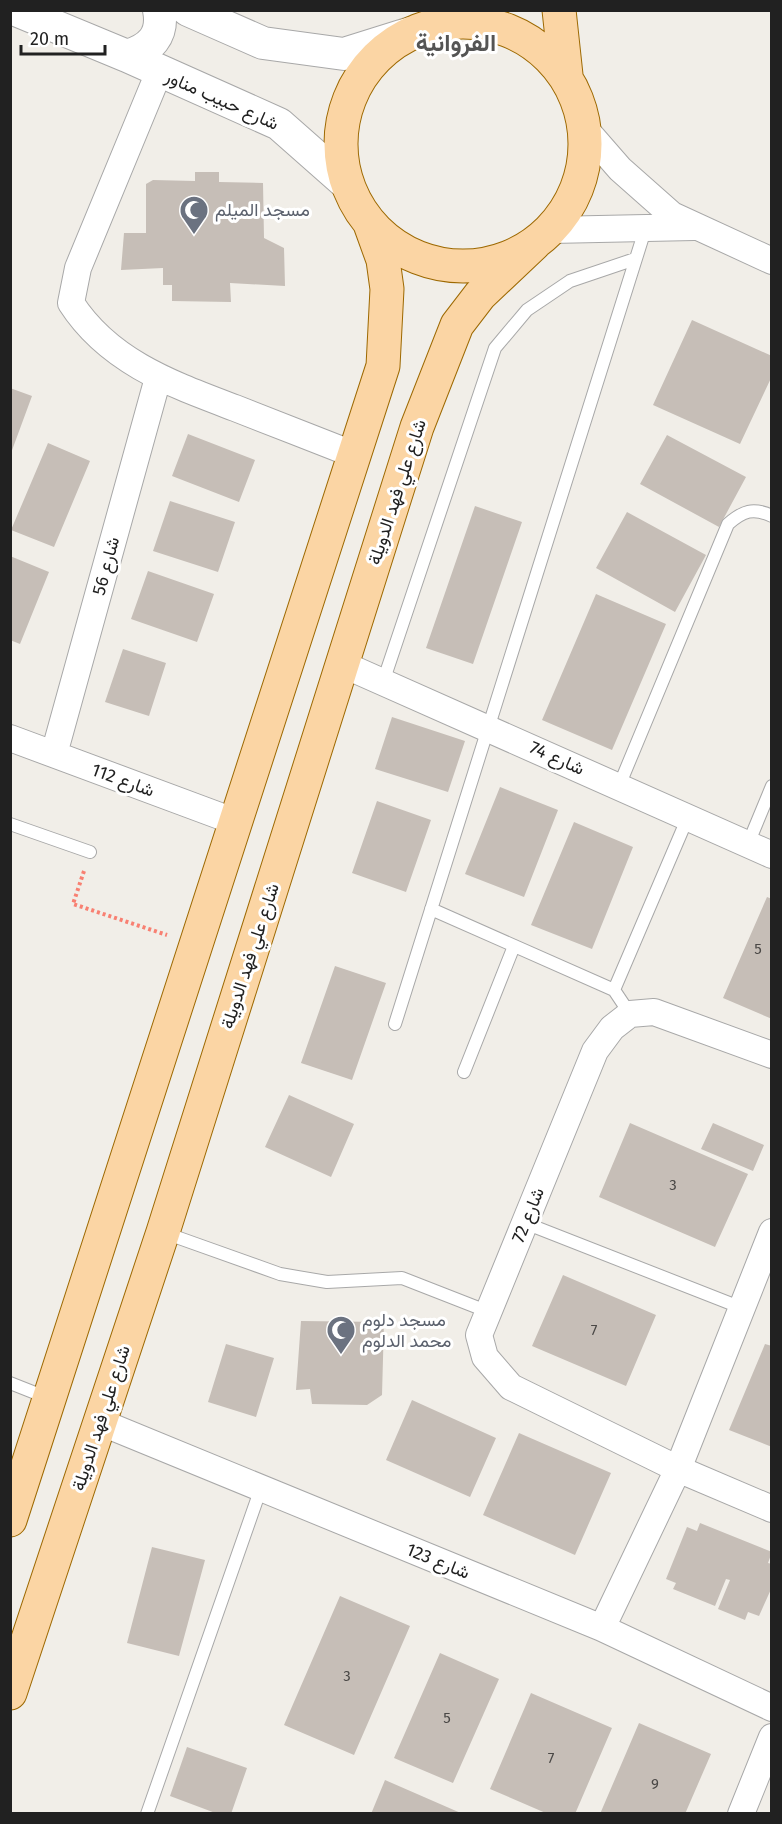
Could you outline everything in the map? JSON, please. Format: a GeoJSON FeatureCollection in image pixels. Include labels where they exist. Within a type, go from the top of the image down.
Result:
{"type":"FeatureCollection","features":[{"type":"Feature","properties":{"kind":"main road"},"geometry":{"type":"LineString","coordinates":[[559,10],[566,75]]}},
{"type":"Feature","properties":{"kind":"main road"},"geometry":{"type":"LineString","coordinates":[[542,237],[501,261],[466,267],[430,262],[397,248],[370,224],[347,184],[341,155],[342,125],[350,96],[365,70],[385,49],[432,22],[473,21],[509,29],[541,48],[566,75]]}},
{"type":"Feature","properties":{"kind":"main road","name":"شارع علي فهد الدويلة"},"geometry":{"type":"LineString","coordinates":[[10,1693],[162,1232],[417,427],[457,325],[480,296],[542,237],[568,208],[580,184],[586,157],[586,130],[582,108],[566,75]]}},
{"type":"Feature","properties":{"kind":"main road"},"geometry":{"type":"LineString","coordinates":[[10,1520],[383,366],[387,289],[382,260],[370,224]]}},
{"type":"Feature","properties":{"kind":"main road"},"geometry":{"type":"LineString","coordinates":[[365,424],[377,415],[388,412],[405,417],[417,427]]}},
{"type":"Feature","properties":{"kind":"street","name":"شارع حبيب مناور"},"geometry":{"type":"LineString","coordinates":[[16,10],[279,123],[347,184]]}},
{"type":"Feature","properties":{"kind":"street"},"geometry":{"type":"LineString","coordinates":[[127,56],[144,51],[156,38],[161,22],[159,10]]}},
{"type":"Feature","properties":{"kind":"street"},"geometry":{"type":"LineString","coordinates":[[188,10],[263,43],[344,54],[432,22]]}},
{"type":"Feature","properties":{"kind":"street"},"geometry":{"type":"LineString","coordinates":[[159,72],[78,268],[71,303],[84,323],[114,351],[158,378],[355,455]]}},
{"type":"Feature","properties":{"kind":"street"},"geometry":{"type":"LineString","coordinates":[[586,130],[645,193],[672,215],[771,261]]}},
{"type":"Feature","properties":{"kind":"street"},"geometry":{"type":"LineString","coordinates":[[542,237],[695,227]]}},
{"type":"Feature","properties":{"kind":"street","name":"شارع 56"},"geometry":{"type":"LineString","coordinates":[[54,754],[158,378]]}},
{"type":"Feature","properties":{"kind":"street","name":"شارع 74"},"geometry":{"type":"LineString","coordinates":[[342,664],[488,727],[771,855]]}},
{"type":"Feature","properties":{"kind":"street","name":"شارع 112"},"geometry":{"type":"LineString","coordinates":[[10,738],[236,822]]}},
{"type":"Feature","properties":{"kind":"street"},"geometry":{"type":"LineString","coordinates":[[630,1014],[654,1012],[771,1055]]}},
{"type":"Feature","properties":{"kind":"street","name":"شارع 72"},"geometry":{"type":"LineString","coordinates":[[630,1014],[612,1028],[595,1051],[480,1335],[485,1357],[511,1386],[678,1468],[771,1509]]}},
{"type":"Feature","properties":{"kind":"street"},"geometry":{"type":"LineString","coordinates":[[602,1628],[678,1468],[771,1232]]}},
{"type":"Feature","properties":{"kind":"street","name":"شارع 123"},"geometry":{"type":"LineString","coordinates":[[100,1422],[602,1628],[771,1708]]}},
{"type":"Feature","properties":{"kind":"street"},"geometry":{"type":"LineString","coordinates":[[741,1814],[771,1737]]}},
{"type":"Feature","properties":{"kind":"lane"},"geometry":{"type":"LineString","coordinates":[[395,1024],[645,230]]}},
{"type":"Feature","properties":{"kind":"lane"},"geometry":{"type":"LineString","coordinates":[[383,682],[495,348],[527,310],[570,281],[635,259]]}},
{"type":"Feature","properties":{"kind":"lane"},"geometry":{"type":"LineString","coordinates":[[619,786],[728,524],[742,512],[760,510],[771,516]]}},
{"type":"Feature","properties":{"kind":"lane"},"geometry":{"type":"LineString","coordinates":[[748,844],[771,786]]}},
{"type":"Feature","properties":{"kind":"lane"},"geometry":{"type":"LineString","coordinates":[[614,990],[688,817]]}},
{"type":"Feature","properties":{"kind":"lane"},"geometry":{"type":"LineString","coordinates":[[10,824],[90,852]]}},
{"type":"Feature","properties":{"kind":"lane"},"geometry":{"type":"LineString","coordinates":[[431,909],[614,990],[630,1014]]}},
{"type":"Feature","properties":{"kind":"lane"},"geometry":{"type":"LineString","coordinates":[[464,1072],[514,946]]}},
{"type":"Feature","properties":{"kind":"lane"},"geometry":{"type":"LineString","coordinates":[[525,1223],[742,1308]]}},
{"type":"Feature","properties":{"kind":"lane"},"geometry":{"type":"LineString","coordinates":[[162,1232],[280,1274],[327,1281],[402,1278],[489,1312]]}},
{"type":"Feature","properties":{"kind":"lane"},"geometry":{"type":"LineString","coordinates":[[10,1383],[49,1399]]}},
{"type":"Feature","properties":{"kind":"lane"},"geometry":{"type":"LineString","coordinates":[[147,1814],[261,1488]]}},
{"type":"Feature","properties":{"kind":"path"},"geometry":{"type":"LineString","coordinates":[[90,852],[73,904],[196,945]]}},
{"type":"Feature","properties":{"kind":"building","name":"مسجد الميلم"},"geometry":{"type":"Polygon","coordinates":[[[195,172],[219,172],[219,182],[263,183],[264,238],[284,248],[285,286],[230,283],[231,302],[172,301],[172,285],[163,285],[163,268],[121,270],[124,233],[146,233],[146,184],[153,180],[195,181],[195,172]]]}},
{"type":"Feature","properties":{"kind":"building"},"geometry":{"type":"Polygon","coordinates":[[[692,320],[772,356],[772,376],[740,444],[653,405],[692,320]]]}},
{"type":"Feature","properties":{"kind":"building"},"geometry":{"type":"Polygon","coordinates":[[[10,388],[32,396],[11,453],[10,453],[10,388]]]}},
{"type":"Feature","properties":{"kind":"building"},"geometry":{"type":"Polygon","coordinates":[[[188,434],[255,460],[239,502],[172,476],[188,434]]]}},
{"type":"Feature","properties":{"kind":"building"},"geometry":{"type":"Polygon","coordinates":[[[667,435],[746,477],[719,527],[640,484],[667,435]]]}},
{"type":"Feature","properties":{"kind":"building"},"geometry":{"type":"Polygon","coordinates":[[[48,443],[90,461],[54,547],[11,530],[48,443]]]}},
{"type":"Feature","properties":{"kind":"building"},"geometry":{"type":"Polygon","coordinates":[[[170,501],[235,522],[218,572],[153,551],[170,501]]]}},
{"type":"Feature","properties":{"kind":"building"},"geometry":{"type":"Polygon","coordinates":[[[475,506],[522,522],[473,664],[426,648],[475,506]]]}},
{"type":"Feature","properties":{"kind":"building"},"geometry":{"type":"Polygon","coordinates":[[[627,512],[706,555],[675,612],[596,568],[627,512]]]}},
{"type":"Feature","properties":{"kind":"building"},"geometry":{"type":"Polygon","coordinates":[[[10,556],[49,572],[20,644],[10,640],[10,556]]]}},
{"type":"Feature","properties":{"kind":"building"},"geometry":{"type":"Polygon","coordinates":[[[148,571],[214,594],[197,642],[131,619],[148,571]]]}},
{"type":"Feature","properties":{"kind":"building"},"geometry":{"type":"Polygon","coordinates":[[[596,594],[666,624],[612,750],[542,720],[596,594]]]}},
{"type":"Feature","properties":{"kind":"building"},"geometry":{"type":"Polygon","coordinates":[[[123,649],[166,663],[149,716],[105,702],[123,649]]]}},
{"type":"Feature","properties":{"kind":"building"},"geometry":{"type":"Polygon","coordinates":[[[392,717],[465,741],[448,792],[375,769],[392,717]]]}},
{"type":"Feature","properties":{"kind":"building"},"geometry":{"type":"Polygon","coordinates":[[[500,787],[558,810],[524,897],[465,874],[500,787]]]}},
{"type":"Feature","properties":{"kind":"building"},"geometry":{"type":"Polygon","coordinates":[[[377,801],[431,820],[406,892],[352,873],[377,801]]]}},
{"type":"Feature","properties":{"kind":"building"},"geometry":{"type":"Polygon","coordinates":[[[574,822],[633,847],[592,949],[531,925],[574,822]]]}},
{"type":"Feature","properties":{"kind":"building"},"geometry":{"type":"Polygon","coordinates":[[[767,897],[772,899],[772,1019],[723,998],[767,897]]]}},
{"type":"Feature","properties":{"kind":"building"},"geometry":{"type":"Polygon","coordinates":[[[335,966],[386,983],[352,1080],[301,1063],[335,966]]]}},
{"type":"Feature","properties":{"kind":"building"},"geometry":{"type":"Polygon","coordinates":[[[289,1095],[354,1124],[331,1177],[265,1147],[289,1095]]]}},
{"type":"Feature","properties":{"kind":"building"},"geometry":{"type":"Polygon","coordinates":[[[630,1123],[748,1174],[715,1247],[599,1197],[630,1123]]]}},
{"type":"Feature","properties":{"kind":"building"},"geometry":{"type":"Polygon","coordinates":[[[713,1123],[764,1145],[753,1171],[701,1149],[713,1123]]]}},
{"type":"Feature","properties":{"kind":"building"},"geometry":{"type":"Polygon","coordinates":[[[563,1275],[656,1315],[626,1386],[532,1346],[563,1275]]]}},
{"type":"Feature","properties":{"kind":"building","name":"مسجد دلوم محمد الدلوم"},"geometry":{"type":"Polygon","coordinates":[[[301,1321],[384,1322],[382,1395],[367,1405],[312,1404],[310,1389],[296,1390],[301,1321]]]}},
{"type":"Feature","properties":{"kind":"building"},"geometry":{"type":"Polygon","coordinates":[[[226,1344],[274,1358],[256,1417],[208,1402],[226,1344]]]}},
{"type":"Feature","properties":{"kind":"building"},"geometry":{"type":"Polygon","coordinates":[[[765,1344],[772,1346],[772,1447],[729,1430],[765,1344]]]}},
{"type":"Feature","properties":{"kind":"building"},"geometry":{"type":"Polygon","coordinates":[[[412,1400],[496,1438],[470,1497],[386,1460],[412,1400]]]}},
{"type":"Feature","properties":{"kind":"building"},"geometry":{"type":"Polygon","coordinates":[[[519,1433],[611,1473],[575,1555],[483,1515],[519,1433]]]}},
{"type":"Feature","properties":{"kind":"building"},"geometry":{"type":"Polygon","coordinates":[[[700,1523],[772,1552],[768,1563],[772,1564],[772,1587],[759,1616],[748,1612],[745,1620],[718,1609],[730,1580],[726,1579],[715,1606],[673,1589],[676,1583],[666,1579],[687,1527],[697,1531],[700,1523]]]}},
{"type":"Feature","properties":{"kind":"building"},"geometry":{"type":"Polygon","coordinates":[[[152,1547],[205,1560],[179,1656],[127,1643],[152,1547]]]}},
{"type":"Feature","properties":{"kind":"building"},"geometry":{"type":"Polygon","coordinates":[[[340,1596],[410,1626],[354,1755],[284,1725],[340,1596]]]}},
{"type":"Feature","properties":{"kind":"building"},"geometry":{"type":"Polygon","coordinates":[[[440,1653],[499,1679],[453,1783],[394,1758],[440,1653]]]}},
{"type":"Feature","properties":{"kind":"building"},"geometry":{"type":"Polygon","coordinates":[[[531,1693],[612,1728],[575,1814],[548,1814],[490,1789],[531,1693]]]}},
{"type":"Feature","properties":{"kind":"building"},"geometry":{"type":"Polygon","coordinates":[[[639,1723],[711,1754],[685,1814],[600,1814],[639,1723]]]}},
{"type":"Feature","properties":{"kind":"building"},"geometry":{"type":"Polygon","coordinates":[[[187,1747],[247,1768],[231,1814],[218,1814],[170,1796],[187,1747]]]}},
{"type":"Feature","properties":{"kind":"building"},"geometry":{"type":"Polygon","coordinates":[[[385,1780],[463,1814],[371,1814],[385,1780]]]}},
{"type":"Feature","properties":{"kind":"place","name":"مسجد الميلم"},"geometry":{"type":"Point","coordinates":[194,236]}},
{"type":"Feature","properties":{"kind":"place","name":"مسجد دلوم محمد الدلوم"},"geometry":{"type":"Point","coordinates":[341,1356]}},
{"type":"Feature","properties":{"kind":"district","name":"الفروانية"},"geometry":{"type":"Point","coordinates":[456,43]}}]}
